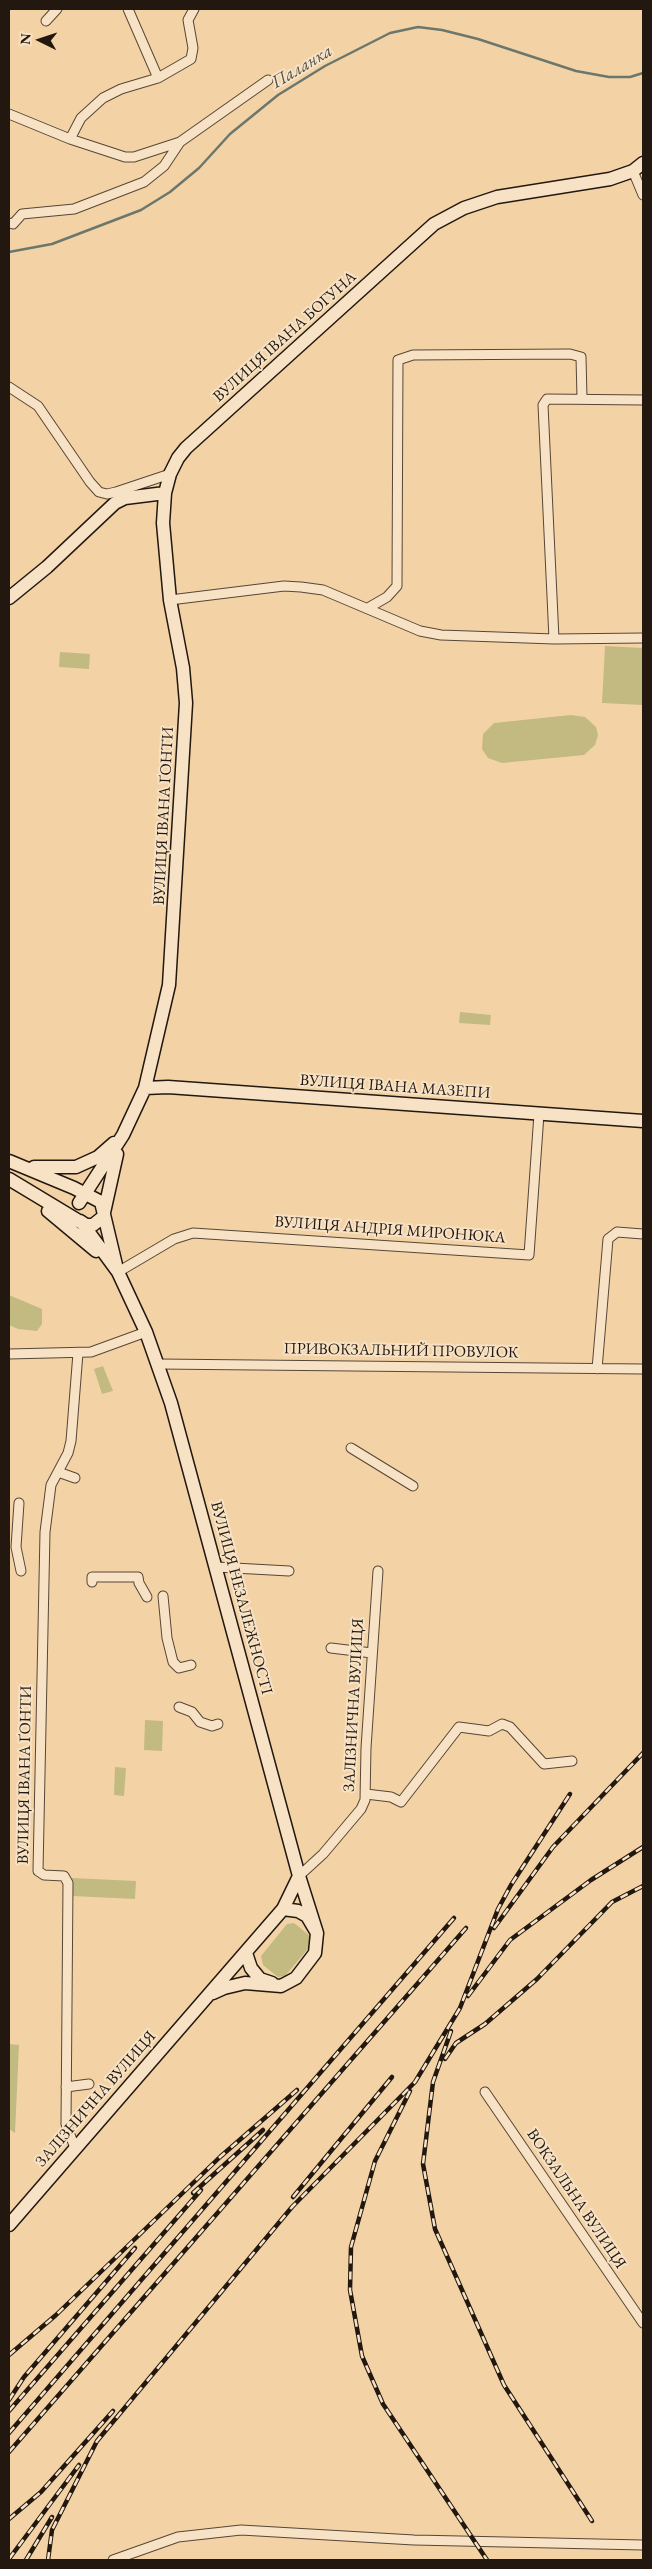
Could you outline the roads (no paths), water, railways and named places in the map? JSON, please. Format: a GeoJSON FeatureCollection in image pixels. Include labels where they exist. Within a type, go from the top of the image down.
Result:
{"type":"FeatureCollection","features":[{"type":"Feature","properties":{"kind":"main road"},"geometry":{"type":"LineString","coordinates":[[638,173],[643,162]]}},
{"type":"Feature","properties":{"kind":"main road","name":"ВУЛИЦЯ ІВАНА БОГУНА"},"geometry":{"type":"LineString","coordinates":[[165,494],[170,474],[186,448],[434,224],[464,208],[497,197],[638,173]]}},
{"type":"Feature","properties":{"kind":"main road"},"geometry":{"type":"LineString","coordinates":[[9,598],[47,567],[115,503],[125,498],[165,494]]}},
{"type":"Feature","properties":{"kind":"main road","name":"ВУЛИЦЯ ІВАНА ҐОНТИ"},"geometry":{"type":"LineString","coordinates":[[86,1198],[123,1135],[145,1088],[169,985],[184,756],[186,683],[170,600],[163,524],[165,494]]}},
{"type":"Feature","properties":{"kind":"main road","name":"ВУЛИЦЯ ІВАНА МАЗЕПИ"},"geometry":{"type":"LineString","coordinates":[[145,1088],[170,1087],[643,1121]]}},
{"type":"Feature","properties":{"kind":"main road","name":"ВУЛИЦЯ ІВАНА ҐОНТИ"},"geometry":{"type":"LineString","coordinates":[[23,1166],[76,1167],[98,1156],[123,1135]]}},
{"type":"Feature","properties":{"kind":"main road","name":"ВУЛИЦЯ ІВАНА ҐОНТИ"},"geometry":{"type":"LineString","coordinates":[[104,1213],[109,1184],[123,1135]]}},
{"type":"Feature","properties":{"kind":"main road"},"geometry":{"type":"LineString","coordinates":[[9,1161],[102,1204],[104,1213],[96,1224],[82,1223],[76,1214],[86,1198]]}},
{"type":"Feature","properties":{"kind":"main road","name":"ВУЛИЦЯ НЕЗАЛЕЖНОСТІ"},"geometry":{"type":"LineString","coordinates":[[9,1179],[82,1223],[118,1272],[146,1332],[174,1413],[299,1876]]}},
{"type":"Feature","properties":{"kind":"main road","name":"ВУЛИЦЯ НЕЗАЛЕЖНОСТІ"},"geometry":{"type":"LineString","coordinates":[[22,1188],[118,1272]]}},
{"type":"Feature","properties":{"kind":"main road","name":"ВУЛИЦЯ НЕЗАЛЕЖНОСТІ"},"geometry":{"type":"LineString","coordinates":[[104,1213],[118,1272]]}},
{"type":"Feature","properties":{"kind":"main road"},"geometry":{"type":"LineString","coordinates":[[299,1876],[310,1904],[317,1933],[315,1952],[296,1978],[281,1986],[260,1978],[251,1968],[246,1952],[283,1909],[298,1911],[307,1916],[317,1933]]}},
{"type":"Feature","properties":{"kind":"main road","name":"ЗАЛІЗНИЧНА ВУЛИЦЯ"},"geometry":{"type":"LineString","coordinates":[[283,1909],[299,1876]]}},
{"type":"Feature","properties":{"kind":"main road","name":"ЗАЛІЗНИЧНА ВУЛИЦЯ"},"geometry":{"type":"LineString","coordinates":[[9,2225],[246,1952]]}},
{"type":"Feature","properties":{"kind":"main road","name":"ЗАЛІЗНИЧНА ВУЛИЦЯ"},"geometry":{"type":"LineString","coordinates":[[208,1995],[235,1984],[281,1986]]}},
{"type":"Feature","properties":{"kind":"street"},"geometry":{"type":"LineString","coordinates":[[46,21],[57,9]]}},
{"type":"Feature","properties":{"kind":"street"},"geometry":{"type":"LineString","coordinates":[[128,9],[158,78]]}},
{"type":"Feature","properties":{"kind":"street"},"geometry":{"type":"LineString","coordinates":[[70,139],[81,118],[102,98],[121,89],[158,78],[191,59],[193,48],[188,20],[194,9]]}},
{"type":"Feature","properties":{"kind":"street"},"geometry":{"type":"LineString","coordinates":[[9,114],[70,139],[125,157],[134,157],[180,142],[268,80]]}},
{"type":"Feature","properties":{"kind":"street"},"geometry":{"type":"LineString","coordinates":[[11,223],[22,214],[74,209],[124,191],[158,173],[180,142]]}},
{"type":"Feature","properties":{"kind":"street"},"geometry":{"type":"LineString","coordinates":[[638,173],[643,194]]}},
{"type":"Feature","properties":{"kind":"street"},"geometry":{"type":"LineString","coordinates":[[368,608],[387,598],[397,586],[398,360],[413,354],[570,354],[581,357],[582,398]]}},
{"type":"Feature","properties":{"kind":"street"},"geometry":{"type":"LineString","coordinates":[[9,387],[38,406],[50,420],[90,482],[99,492],[107,494],[116,492],[170,474]]}},
{"type":"Feature","properties":{"kind":"street"},"geometry":{"type":"LineString","coordinates":[[554,639],[542,406],[547,399],[643,400]]}},
{"type":"Feature","properties":{"kind":"street"},"geometry":{"type":"LineString","coordinates":[[170,600],[284,586],[301,586],[323,590],[420,631],[441,635],[554,639],[643,638]]}},
{"type":"Feature","properties":{"kind":"street","name":"ВУЛИЦЯ АНДРІЯ МИРОНЮКА"},"geometry":{"type":"LineString","coordinates":[[118,1272],[174,1239],[192,1233],[529,1255],[539,1114]]}},
{"type":"Feature","properties":{"kind":"street"},"geometry":{"type":"LineString","coordinates":[[597,1369],[608,1239],[617,1232],[643,1234]]}},
{"type":"Feature","properties":{"kind":"street"},"geometry":{"type":"LineString","coordinates":[[9,1354],[91,1352],[146,1332]]}},
{"type":"Feature","properties":{"kind":"street","name":"ВУЛИЦЯ ІВАНА ҐОНТИ"},"geometry":{"type":"LineString","coordinates":[[75,2148],[66,2124],[68,1883],[64,1876],[44,1875],[38,1871],[45,1532],[51,1485],[68,1453],[71,1441],[78,1353]]}},
{"type":"Feature","properties":{"kind":"street","name":"ПРИВОКЗАЛЬНИЙ ПРОВУЛОК"},"geometry":{"type":"LineString","coordinates":[[158,1364],[643,1369]]}},
{"type":"Feature","properties":{"kind":"street"},"geometry":{"type":"LineString","coordinates":[[351,1448],[413,1486]]}},
{"type":"Feature","properties":{"kind":"street"},"geometry":{"type":"LineString","coordinates":[[58,1472],[75,1478]]}},
{"type":"Feature","properties":{"kind":"street"},"geometry":{"type":"LineString","coordinates":[[19,1503],[16,1547],[21,1571]]}},
{"type":"Feature","properties":{"kind":"street"},"geometry":{"type":"LineString","coordinates":[[216,1567],[289,1571]]}},
{"type":"Feature","properties":{"kind":"street","name":"ЗАЛІЗНИЧНА ВУЛИЦЯ"},"geometry":{"type":"LineString","coordinates":[[299,1876],[323,1854],[361,1809],[366,1794],[372,1653],[378,1570]]}},
{"type":"Feature","properties":{"kind":"street"},"geometry":{"type":"LineString","coordinates":[[92,1582],[92,1577],[138,1577],[139,1583],[147,1597]]}},
{"type":"Feature","properties":{"kind":"street"},"geometry":{"type":"LineString","coordinates":[[163,1596],[167,1638],[173,1662],[179,1668],[191,1665]]}},
{"type":"Feature","properties":{"kind":"street"},"geometry":{"type":"LineString","coordinates":[[331,1648],[372,1653]]}},
{"type":"Feature","properties":{"kind":"street"},"geometry":{"type":"LineString","coordinates":[[179,1707],[192,1712],[200,1722],[212,1726],[218,1724]]}},
{"type":"Feature","properties":{"kind":"street"},"geometry":{"type":"LineString","coordinates":[[366,1794],[390,1797],[401,1802],[459,1727],[489,1731],[502,1724],[510,1727],[544,1764],[572,1761]]}},
{"type":"Feature","properties":{"kind":"street"},"geometry":{"type":"LineString","coordinates":[[66,2088],[89,2084]]}},
{"type":"Feature","properties":{"kind":"street","name":"ВОКЗАЛЬНА ВУЛИЦЯ"},"geometry":{"type":"LineString","coordinates":[[484,2092],[643,2323]]}},
{"type":"Feature","properties":{"kind":"street"},"geometry":{"type":"LineString","coordinates":[[113,2560],[178,2536],[241,2530],[414,2540],[643,2545]]}},
{"type":"Feature","properties":{"kind":"waterway","name":"Паланка"},"geometry":{"type":"LineString","coordinates":[[9,252],[52,244],[141,210],[170,192],[199,168],[230,134],[278,95],[325,66],[390,33],[418,27],[442,30],[478,39],[576,71],[609,77],[630,77],[643,73]]}},
{"type":"Feature","properties":{"kind":"railway"},"geometry":{"type":"LineString","coordinates":[[494,1928],[553,1847],[643,1753]]}},
{"type":"Feature","properties":{"kind":"railway"},"geometry":{"type":"LineString","coordinates":[[48,2560],[52,2530],[97,2441],[292,2207],[415,2082],[460,2008],[498,1909],[511,1885],[570,1794]]}},
{"type":"Feature","properties":{"kind":"railway"},"geometry":{"type":"LineString","coordinates":[[468,1996],[510,1940],[591,1880],[643,1847]]}},
{"type":"Feature","properties":{"kind":"railway"},"geometry":{"type":"LineString","coordinates":[[445,2059],[456,2043],[485,2024],[537,1979],[612,1902],[643,1886]]}},
{"type":"Feature","properties":{"kind":"railway"},"geometry":{"type":"LineString","coordinates":[[9,2433],[454,1918]]}},
{"type":"Feature","properties":{"kind":"railway"},"geometry":{"type":"LineString","coordinates":[[9,2452],[466,1928]]}},
{"type":"Feature","properties":{"kind":"railway"},"geometry":{"type":"LineString","coordinates":[[451,2031],[433,2082],[423,2164],[435,2229],[504,2385],[592,2521]]}},
{"type":"Feature","properties":{"kind":"railway"},"geometry":{"type":"LineString","coordinates":[[293,2197],[392,2077]]}},
{"type":"Feature","properties":{"kind":"railway"},"geometry":{"type":"LineString","coordinates":[[9,2355],[56,2315],[220,2157],[297,2090]]}},
{"type":"Feature","properties":{"kind":"railway"},"geometry":{"type":"LineString","coordinates":[[410,2091],[375,2161],[351,2247],[350,2290],[362,2356],[383,2404],[487,2560]]}},
{"type":"Feature","properties":{"kind":"railway"},"geometry":{"type":"LineString","coordinates":[[193,2193],[263,2130]]}},
{"type":"Feature","properties":{"kind":"railway"},"geometry":{"type":"LineString","coordinates":[[9,2411],[201,2190]]}},
{"type":"Feature","properties":{"kind":"railway"},"geometry":{"type":"LineString","coordinates":[[9,2400],[24,2377],[135,2248]]}},
{"type":"Feature","properties":{"kind":"railway"},"geometry":{"type":"LineString","coordinates":[[9,2519],[41,2492],[113,2411]]}},
{"type":"Feature","properties":{"kind":"railway"},"geometry":{"type":"LineString","coordinates":[[9,2559],[79,2465]]}},
{"type":"Feature","properties":{"kind":"railway"},"geometry":{"type":"LineString","coordinates":[[26,2560],[52,2517]]}}]}
